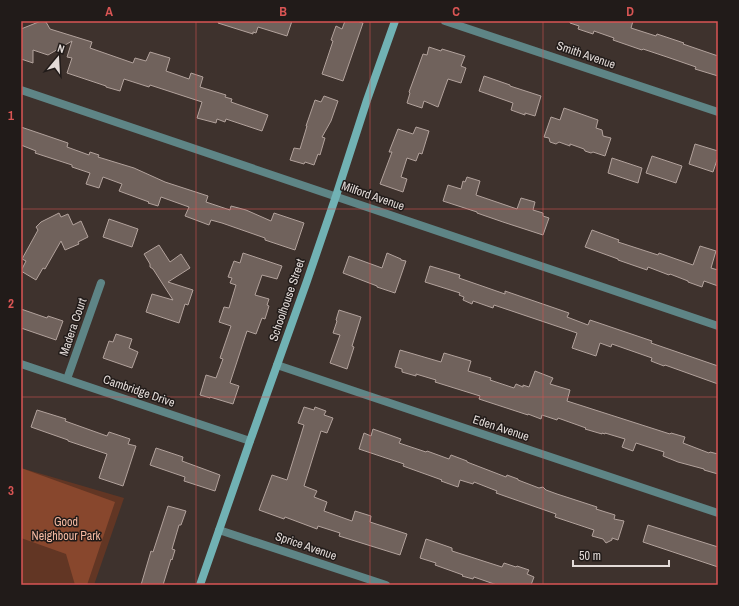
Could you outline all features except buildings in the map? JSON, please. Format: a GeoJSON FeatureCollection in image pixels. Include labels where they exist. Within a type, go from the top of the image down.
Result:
{"type":"FeatureCollection","features":[{"type":"Feature","properties":{"kind":"street","name":"Schoolhouse Street"},"geometry":{"type":"LineString","coordinates":[[200,585],[336,196],[367,100],[395,21]]}},
{"type":"Feature","properties":{"kind":"street","name":"Smith Avenue"},"geometry":{"type":"LineString","coordinates":[[446,21],[718,112]]}},
{"type":"Feature","properties":{"kind":"street","name":"Milford Avenue"},"geometry":{"type":"LineString","coordinates":[[21,90],[718,326]]}},
{"type":"Feature","properties":{"kind":"street","name":"Madera Court"},"geometry":{"type":"LineString","coordinates":[[67,379],[101,283]]}},
{"type":"Feature","properties":{"kind":"street","name":"Cambridge Drive"},"geometry":{"type":"LineString","coordinates":[[21,364],[250,441]]}},
{"type":"Feature","properties":{"kind":"street","name":"Eden Avenue"},"geometry":{"type":"LineString","coordinates":[[277,365],[718,513]]}},
{"type":"Feature","properties":{"kind":"street","name":"Sprice Avenue"},"geometry":{"type":"LineString","coordinates":[[219,530],[386,585]]}},
{"type":"Feature","properties":{"kind":"green space","name":"Good Neighbour Park"},"geometry":{"type":"Polygon","coordinates":[[[21,468],[124,498],[94,585],[21,585],[21,468]]]}},
{"type":"Feature","properties":{"kind":"green space","name":"Good Neighbour Park"},"geometry":{"type":"Polygon","coordinates":[[[21,468],[115,502],[87,585],[75,585],[66,554],[21,538],[21,468]]]}}]}
